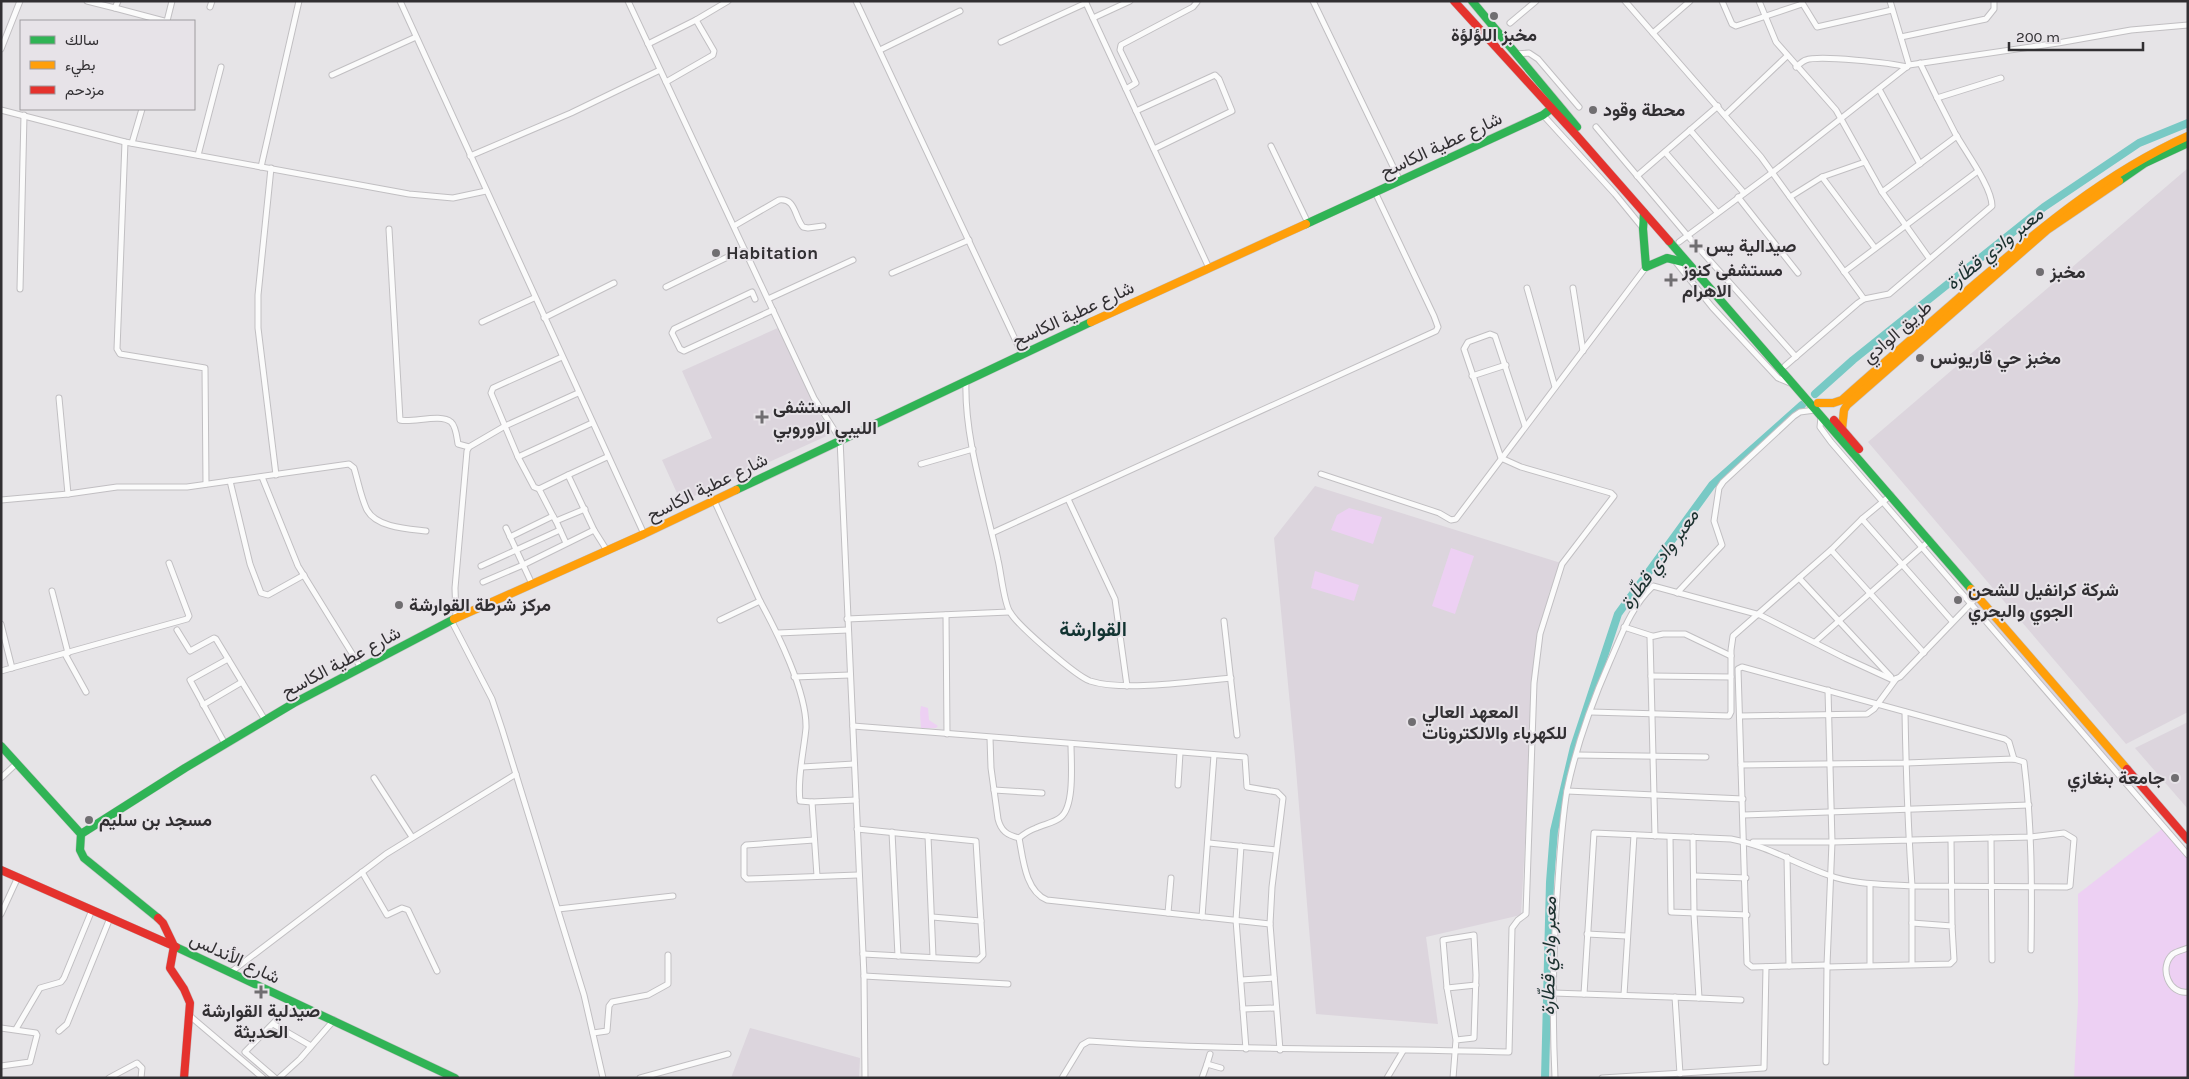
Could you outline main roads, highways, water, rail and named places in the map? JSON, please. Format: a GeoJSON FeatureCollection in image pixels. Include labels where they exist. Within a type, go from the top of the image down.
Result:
{"type":"FeatureCollection","features":[{"type":"Feature","properties":{"kind":"main road"},"geometry":{"type":"LineString","coordinates":[[1454,1],[1552,108],[1796,386],[1840,433],[2188,830]]}},
{"type":"Feature","properties":{"kind":"main road"},"geometry":{"type":"LineString","coordinates":[[1472,1],[1785,366],[1818,409],[1891,495],[2188,840]]}},
{"type":"Feature","properties":{"kind":"main road","name":"شارع عطية الكاسح"},"geometry":{"type":"LineString","coordinates":[[81,834],[265,720],[454,619],[644,534],[840,439],[1022,354],[1544,115],[1552,108]]}},
{"type":"Feature","properties":{"kind":"main road","name":"طريق الوادي"},"geometry":{"type":"LineString","coordinates":[[1844,402],[1982,283],[2051,220],[2140,158],[2188,136]]}},
{"type":"Feature","properties":{"kind":"main road","name":"طريق الوادي"},"geometry":{"type":"LineString","coordinates":[[2034,237],[2145,163],[2188,144]]}},
{"type":"Feature","properties":{"kind":"main road"},"geometry":{"type":"LineString","coordinates":[[1644,213],[1643,229],[1646,267],[1666,258],[1673,258],[1688,263]]}},
{"type":"Feature","properties":{"kind":"main road"},"geometry":{"type":"LineString","coordinates":[[1818,409],[1844,402],[1840,433]]}},
{"type":"Feature","properties":{"kind":"main road"},"geometry":{"type":"LineString","coordinates":[[1,746],[81,834],[80,850],[84,858],[163,923],[174,946],[170,968],[188,996],[190,1016],[184,1078]]}},
{"type":"Feature","properties":{"kind":"main road","name":"شارع الأندلس"},"geometry":{"type":"LineString","coordinates":[[1,870],[231,972],[454,1078]]}},
{"type":"Feature","properties":{"kind":"waterway","name":"معبر وادي قطّارة"},"geometry":{"type":"LineString","coordinates":[[1815,394],[1853,360],[2044,207],[2139,143],[2188,123]]}},
{"type":"Feature","properties":{"kind":"waterway","name":"معبر وادي قطّارة"},"geometry":{"type":"LineString","coordinates":[[1545,1078],[1550,882],[1554,831],[1574,747],[1618,614],[1712,485],[1802,405]]}},
{"type":"Feature","properties":{"kind":"place","name":"مخبز اللؤلؤة"},"geometry":{"type":"Point","coordinates":[1494,16]}},
{"type":"Feature","properties":{"kind":"place","name":"محطة وقود"},"geometry":{"type":"Point","coordinates":[1593,110]}},
{"type":"Feature","properties":{"kind":"place","name":"صيدالية يس"},"geometry":{"type":"Point","coordinates":[1696,246]}},
{"type":"Feature","properties":{"kind":"place","name":"Habitation"},"geometry":{"type":"Point","coordinates":[716,253]}},
{"type":"Feature","properties":{"kind":"place","name":"مخبز"},"geometry":{"type":"Point","coordinates":[2040,272]}},
{"type":"Feature","properties":{"kind":"place","name":"مستشفى كنوز الاهرام"},"geometry":{"type":"Point","coordinates":[1671,280]}},
{"type":"Feature","properties":{"kind":"place","name":"مخبز حي قاريونس"},"geometry":{"type":"Point","coordinates":[1920,358]}},
{"type":"Feature","properties":{"kind":"place","name":"المستشفی الليبي الاوروبي"},"geometry":{"type":"Point","coordinates":[762,417]}},
{"type":"Feature","properties":{"kind":"place","name":"شركة كرانفيل للشحن الجوي والبحري"},"geometry":{"type":"Point","coordinates":[1958,600]}},
{"type":"Feature","properties":{"kind":"place","name":"مركز شرطة القوارشة"},"geometry":{"type":"Point","coordinates":[399,605]}},
{"type":"Feature","properties":{"kind":"place","name":"المعهد العالي للكهرباء والالكترونات"},"geometry":{"type":"Point","coordinates":[1412,722]}},
{"type":"Feature","properties":{"kind":"place","name":"جامعة بنغازي"},"geometry":{"type":"Point","coordinates":[2175,778]}},
{"type":"Feature","properties":{"kind":"place","name":"مسجد بن سليم"},"geometry":{"type":"Point","coordinates":[89,820]}},
{"type":"Feature","properties":{"kind":"place","name":"صيدلية القوارشة الحديثة"},"geometry":{"type":"Point","coordinates":[261,992]}},
{"type":"Feature","properties":{"kind":"district","name":"القوارشة"},"geometry":{"type":"Point","coordinates":[1093,629]}}]}
